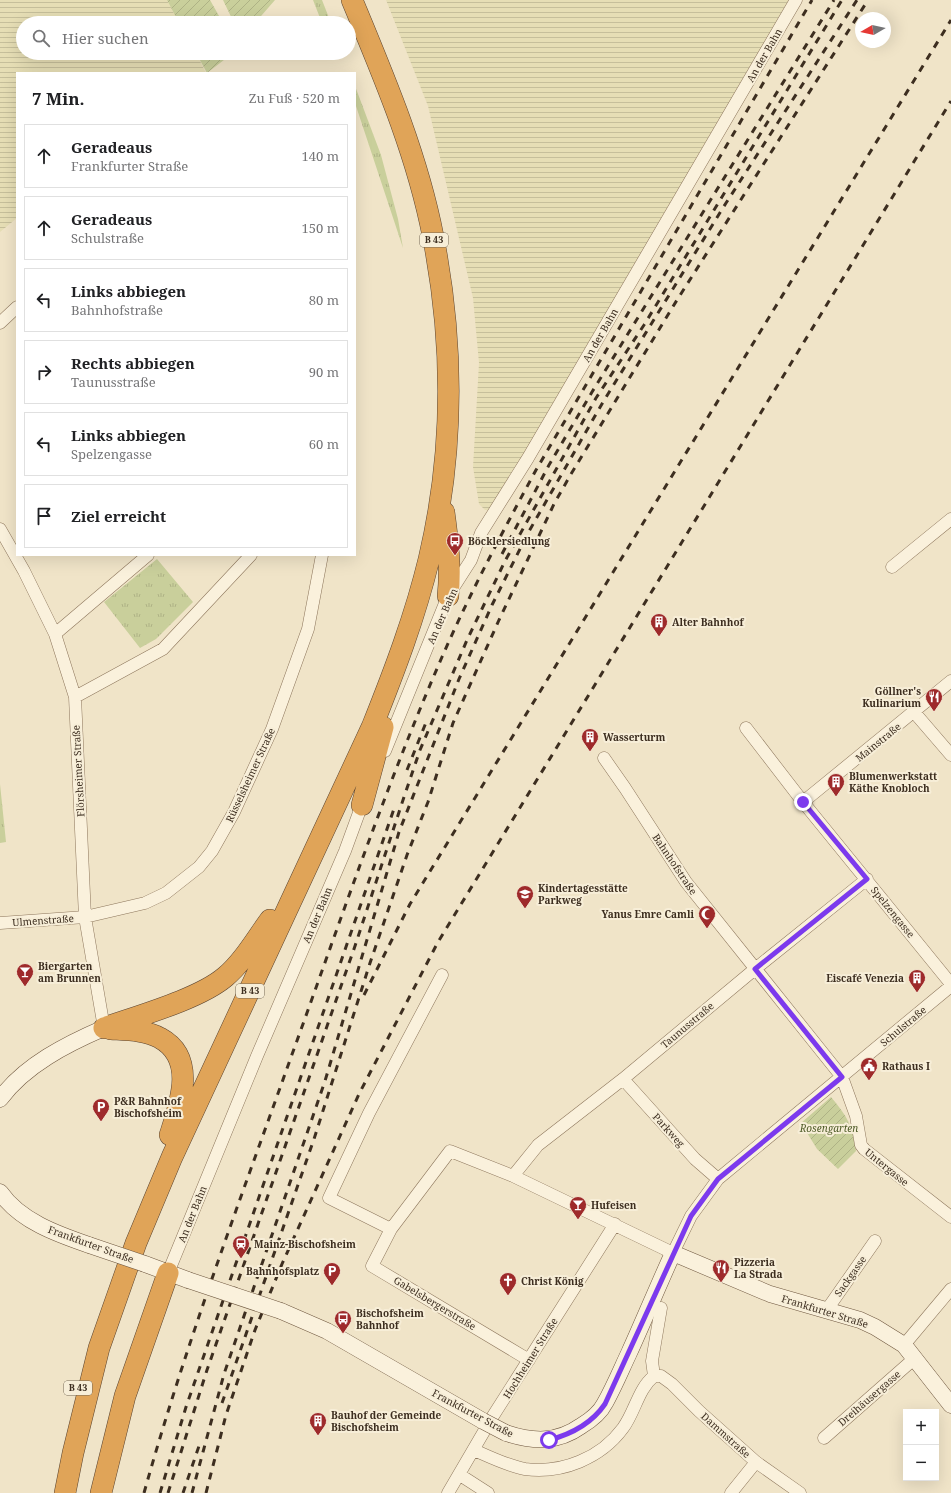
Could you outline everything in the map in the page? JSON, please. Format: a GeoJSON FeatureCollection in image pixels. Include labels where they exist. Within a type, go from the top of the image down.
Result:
{"type":"FeatureCollection","features":[{"type":"Feature","properties":{"kind":"highway","name":"B 43"},"geometry":{"type":"LineString","coordinates":[[338,0],[345,16]]}},
{"type":"Feature","properties":{"kind":"highway","name":"B 43"},"geometry":{"type":"LineString","coordinates":[[65,1493],[73,1453],[99,1348],[136,1243],[172,1157],[372,727],[394,674],[419,598],[429,559],[441,492],[447,433],[449,368],[443,299],[433,236],[404,131],[391,94],[352,0]]}},
{"type":"Feature","properties":{"kind":"highway","name":"B 43"},"geometry":{"type":"LineString","coordinates":[[55,1493],[78,1389],[107,1284],[170,1135],[356,738],[390,657],[412,583],[430,499],[435,462],[439,389],[438,352],[435,315],[423,241],[406,173],[383,106],[356,43]]}},
{"type":"Feature","properties":{"kind":"highway"},"geometry":{"type":"LineString","coordinates":[[441,492],[449,547],[450,576],[448,596]]}},
{"type":"Feature","properties":{"kind":"highway"},"geometry":{"type":"LineString","coordinates":[[362,805],[384,724],[394,674]]}},
{"type":"Feature","properties":{"kind":"highway"},"geometry":{"type":"LineString","coordinates":[[104,1028],[209,989],[225,977],[237,965],[270,920]]}},
{"type":"Feature","properties":{"kind":"highway"},"geometry":{"type":"LineString","coordinates":[[104,1028],[139,1032],[159,1037],[173,1048],[178,1056],[182,1070],[183,1083],[181,1101],[170,1135]]}},
{"type":"Feature","properties":{"kind":"highway"},"geometry":{"type":"LineString","coordinates":[[101,1493],[125,1396],[168,1273]]}},
{"type":"Feature","properties":{"kind":"street","name":"An der Bahn"},"geometry":{"type":"LineString","coordinates":[[168,1273],[345,851],[362,805],[399,720],[448,596],[471,560],[481,533],[528,458],[796,0]]}},
{"type":"Feature","properties":{"kind":"street"},"geometry":{"type":"LineString","coordinates":[[0,323],[16,308]]}},
{"type":"Feature","properties":{"kind":"street"},"geometry":{"type":"LineString","coordinates":[[892,567],[951,519]]}},
{"type":"Feature","properties":{"kind":"street","name":"Flörsheimer Straße"},"geometry":{"type":"LineString","coordinates":[[0,529],[24,571],[56,634],[75,697],[85,917],[104,1028]]}},
{"type":"Feature","properties":{"kind":"street"},"geometry":{"type":"LineString","coordinates":[[56,634],[147,556]]}},
{"type":"Feature","properties":{"kind":"street"},"geometry":{"type":"LineString","coordinates":[[75,697],[163,649],[251,556]]}},
{"type":"Feature","properties":{"kind":"street","name":"Rüsselsheimer Straße"},"geometry":{"type":"LineString","coordinates":[[85,917],[145,903],[166,893],[199,867],[212,851],[234,812],[272,729],[308,628],[322,556]]}},
{"type":"Feature","properties":{"kind":"street","name":"Mainstraße"},"geometry":{"type":"LineString","coordinates":[[803,802],[951,681]]}},
{"type":"Feature","properties":{"kind":"street"},"geometry":{"type":"LineString","coordinates":[[914,712],[951,755]]}},
{"type":"Feature","properties":{"kind":"street","name":"Spelzengasse"},"geometry":{"type":"LineString","coordinates":[[746,728],[803,802],[867,879],[951,985]]}},
{"type":"Feature","properties":{"kind":"street","name":"Bahnhofstraße"},"geometry":{"type":"LineString","coordinates":[[604,758],[686,882],[842,1077]]}},
{"type":"Feature","properties":{"kind":"street","name":"Taunusstraße"},"geometry":{"type":"LineString","coordinates":[[513,1176],[538,1145],[623,1079],[755,969],[867,879]]}},
{"type":"Feature","properties":{"kind":"street","name":"Ulmenstraße"},"geometry":{"type":"LineString","coordinates":[[0,923],[85,917]]}},
{"type":"Feature","properties":{"kind":"street"},"geometry":{"type":"LineString","coordinates":[[390,1231],[329,1198],[369,1113],[442,975]]}},
{"type":"Feature","properties":{"kind":"street","name":"Schulstraße"},"geometry":{"type":"LineString","coordinates":[[673,1253],[691,1216],[718,1179],[951,985]]}},
{"type":"Feature","properties":{"kind":"street"},"geometry":{"type":"LineString","coordinates":[[4,1094],[20,1076],[57,1052],[104,1028]]}},
{"type":"Feature","properties":{"kind":"street","name":"Untergasse"},"geometry":{"type":"LineString","coordinates":[[842,1077],[856,1116],[861,1145],[864,1149],[951,1217]]}},
{"type":"Feature","properties":{"kind":"street","name":"Parkweg"},"geometry":{"type":"LineString","coordinates":[[623,1079],[695,1159],[718,1179]]}},
{"type":"Feature","properties":{"kind":"street","name":"Frankfurter Straße"},"geometry":{"type":"LineString","coordinates":[[390,1231],[450,1151],[513,1176],[673,1253],[770,1294],[868,1323],[904,1345],[951,1405]]}},
{"type":"Feature","properties":{"kind":"street","name":"Frankfurter Straße"},"geometry":{"type":"LineString","coordinates":[[0,1192],[17,1210],[42,1227],[188,1280],[281,1310],[327,1331],[483,1421],[506,1433],[521,1438],[549,1440],[564,1436],[590,1421],[600,1410],[637,1337],[673,1253]]}},
{"type":"Feature","properties":{"kind":"street","name":"Hochheimer Straße"},"geometry":{"type":"LineString","coordinates":[[448,1493],[529,1360],[615,1224]]}},
{"type":"Feature","properties":{"kind":"street","name":"Gabelsbergerstraße"},"geometry":{"type":"LineString","coordinates":[[390,1231],[372,1266],[529,1360]]}},
{"type":"Feature","properties":{"kind":"street","name":"Sackgasse"},"geometry":{"type":"LineString","coordinates":[[826,1311],[875,1241]]}},
{"type":"Feature","properties":{"kind":"street"},"geometry":{"type":"LineString","coordinates":[[904,1345],[951,1289]]}},
{"type":"Feature","properties":{"kind":"street"},"geometry":{"type":"LineString","coordinates":[[474,1450],[507,1464],[526,1469],[546,1469],[568,1465],[592,1456],[607,1446],[623,1428],[646,1382],[654,1376],[652,1361],[661,1308]]}},
{"type":"Feature","properties":{"kind":"street","name":"Dreihäusergasse"},"geometry":{"type":"LineString","coordinates":[[824,1438],[915,1358]]}},
{"type":"Feature","properties":{"kind":"street","name":"Dammstraße"},"geometry":{"type":"LineString","coordinates":[[654,1376],[661,1376],[672,1384],[756,1462],[800,1493]]}},
{"type":"Feature","properties":{"kind":"street"},"geometry":{"type":"LineString","coordinates":[[731,1493],[756,1462]]}},
{"type":"Feature","properties":{"kind":"street"},"geometry":{"type":"LineString","coordinates":[[460,1475],[488,1493]]}},
{"type":"Feature","properties":{"kind":"shaded area"},"geometry":{"type":"Polygon","coordinates":[[[0,0],[167,0],[175,16],[16,16],[16,60],[200,60],[206,72],[16,72],[16,219],[0,232],[0,0]]]}},
{"type":"Feature","properties":{"kind":"shaded area"},"geometry":{"type":"Polygon","coordinates":[[[386,0],[789,0],[491,510],[485,510],[479,504],[473,467],[479,363],[473,298],[428,106],[386,0]]]}},
{"type":"Feature","properties":{"kind":"green space"},"geometry":{"type":"Polygon","coordinates":[[[167,0],[210,0],[219,16],[175,16],[167,0]]]}},
{"type":"Feature","properties":{"kind":"green space"},"geometry":{"type":"Polygon","coordinates":[[[223,0],[275,0],[261,16],[231,16],[223,0]]]}},
{"type":"Feature","properties":{"kind":"green space"},"geometry":{"type":"Polygon","coordinates":[[[313,0],[322,0],[328,16],[319,16],[313,0]]]}},
{"type":"Feature","properties":{"kind":"green space"},"geometry":{"type":"Polygon","coordinates":[[[200,60],[224,60],[208,72],[206,72],[200,60]]]}},
{"type":"Feature","properties":{"kind":"green space"},"geometry":{"type":"Polygon","coordinates":[[[356,89],[381,155],[398,219],[403,248],[356,106],[356,89]]]}},
{"type":"Feature","properties":{"kind":"green space"},"geometry":{"type":"Polygon","coordinates":[[[157,559],[193,602],[156,639],[140,648],[104,602],[157,559]]]}},
{"type":"Feature","properties":{"kind":"green space"},"geometry":{"type":"Polygon","coordinates":[[[0,784],[6,842],[0,843],[0,784]]]}},
{"type":"Feature","properties":{"kind":"green space","name":"Rosengarten"},"geometry":{"type":"Polygon","coordinates":[[[831,1097],[841,1110],[851,1128],[856,1151],[838,1169],[817,1149],[801,1123],[831,1097]]]}},
{"type":"Feature","properties":{"kind":"railway"},"geometry":{"type":"LineString","coordinates":[[144,1493],[177,1383],[232,1221],[382,806],[442,657],[475,586],[536,470],[812,0]]}},
{"type":"Feature","properties":{"kind":"railway"},"geometry":{"type":"LineString","coordinates":[[502,554],[549,465],[592,392],[834,0]]}},
{"type":"Feature","properties":{"kind":"railway"},"geometry":{"type":"LineString","coordinates":[[168,1493],[207,1370],[355,946],[420,750],[467,640],[505,561],[596,398],[644,325],[842,0]]}},
{"type":"Feature","properties":{"kind":"railway"},"geometry":{"type":"LineString","coordinates":[[192,1493],[224,1374],[325,1081],[399,832],[459,679],[492,605],[528,533],[603,402],[726,203],[857,0]]}},
{"type":"Feature","properties":{"kind":"railway"},"geometry":{"type":"LineString","coordinates":[[222,1403],[314,1139],[370,963],[407,855],[428,802],[453,723],[499,620],[554,504],[571,474],[677,300],[868,0]]}},
{"type":"Feature","properties":{"kind":"railway"},"geometry":{"type":"LineString","coordinates":[[364,995],[410,904],[951,20]]}},
{"type":"Feature","properties":{"kind":"railway"},"geometry":{"type":"LineString","coordinates":[[206,1493],[226,1415],[255,1330],[282,1264],[359,1094],[438,942],[951,101]]}},
{"type":"Feature","properties":{"kind":"railway"},"geometry":{"type":"LineString","coordinates":[[407,770],[427,720]]}},
{"type":"Feature","properties":{"kind":"railway"},"geometry":{"type":"LineString","coordinates":[[160,1493],[186,1407],[395,806]]}},
{"type":"Feature","properties":{"kind":"railway"},"geometry":{"type":"LineString","coordinates":[[183,1493],[199,1446]]}},
{"type":"Feature","properties":{"kind":"place","name":"Böcklersiedlung"},"geometry":{"type":"Point","coordinates":[455,556]}},
{"type":"Feature","properties":{"kind":"place","name":"Alter Bahnhof"},"geometry":{"type":"Point","coordinates":[659,637]}},
{"type":"Feature","properties":{"kind":"place","name":"Göllner's Kulinarium"},"geometry":{"type":"Point","coordinates":[934,712]}},
{"type":"Feature","properties":{"kind":"place","name":"Wasserturm"},"geometry":{"type":"Point","coordinates":[590,752]}},
{"type":"Feature","properties":{"kind":"place","name":"Blumenwerkstatt Käthe Knobloch"},"geometry":{"type":"Point","coordinates":[836,797]}},
{"type":"Feature","properties":{"kind":"place","name":"Kindertagesstätte Parkweg"},"geometry":{"type":"Point","coordinates":[525,909]}},
{"type":"Feature","properties":{"kind":"place","name":"Yanus Emre Camli"},"geometry":{"type":"Point","coordinates":[707,929]}},
{"type":"Feature","properties":{"kind":"place","name":"Biergarten am Brunnen"},"geometry":{"type":"Point","coordinates":[25,987]}},
{"type":"Feature","properties":{"kind":"place","name":"Eiscafé Venezia"},"geometry":{"type":"Point","coordinates":[917,993]}},
{"type":"Feature","properties":{"kind":"place","name":"Rathaus I"},"geometry":{"type":"Point","coordinates":[869,1081]}},
{"type":"Feature","properties":{"kind":"place","name":"P&R Bahnhof Bischofsheim"},"geometry":{"type":"Point","coordinates":[101,1122]}},
{"type":"Feature","properties":{"kind":"place","name":"Hufeisen"},"geometry":{"type":"Point","coordinates":[578,1220]}},
{"type":"Feature","properties":{"kind":"place","name":"Mainz-Bischofsheim"},"geometry":{"type":"Point","coordinates":[241,1259]}},
{"type":"Feature","properties":{"kind":"place","name":"Pizzeria La Strada"},"geometry":{"type":"Point","coordinates":[721,1283]}},
{"type":"Feature","properties":{"kind":"place","name":"Bahnhofsplatz"},"geometry":{"type":"Point","coordinates":[332,1286]}},
{"type":"Feature","properties":{"kind":"place","name":"Christ König"},"geometry":{"type":"Point","coordinates":[508,1296]}},
{"type":"Feature","properties":{"kind":"place","name":"Bischofsheim Bahnhof"},"geometry":{"type":"Point","coordinates":[343,1334]}},
{"type":"Feature","properties":{"kind":"place","name":"Bauhof der Gemeinde Bischofsheim"},"geometry":{"type":"Point","coordinates":[318,1436]}},
{"type":"Feature","properties":{"kind":"route"},"geometry":{"type":"LineString","coordinates":[[549,1440],[564,1436],[590,1421],[605,1404],[637,1337],[673,1253],[691,1216],[718,1179],[842,1077],[755,969],[867,879],[803,802]]}}]}
